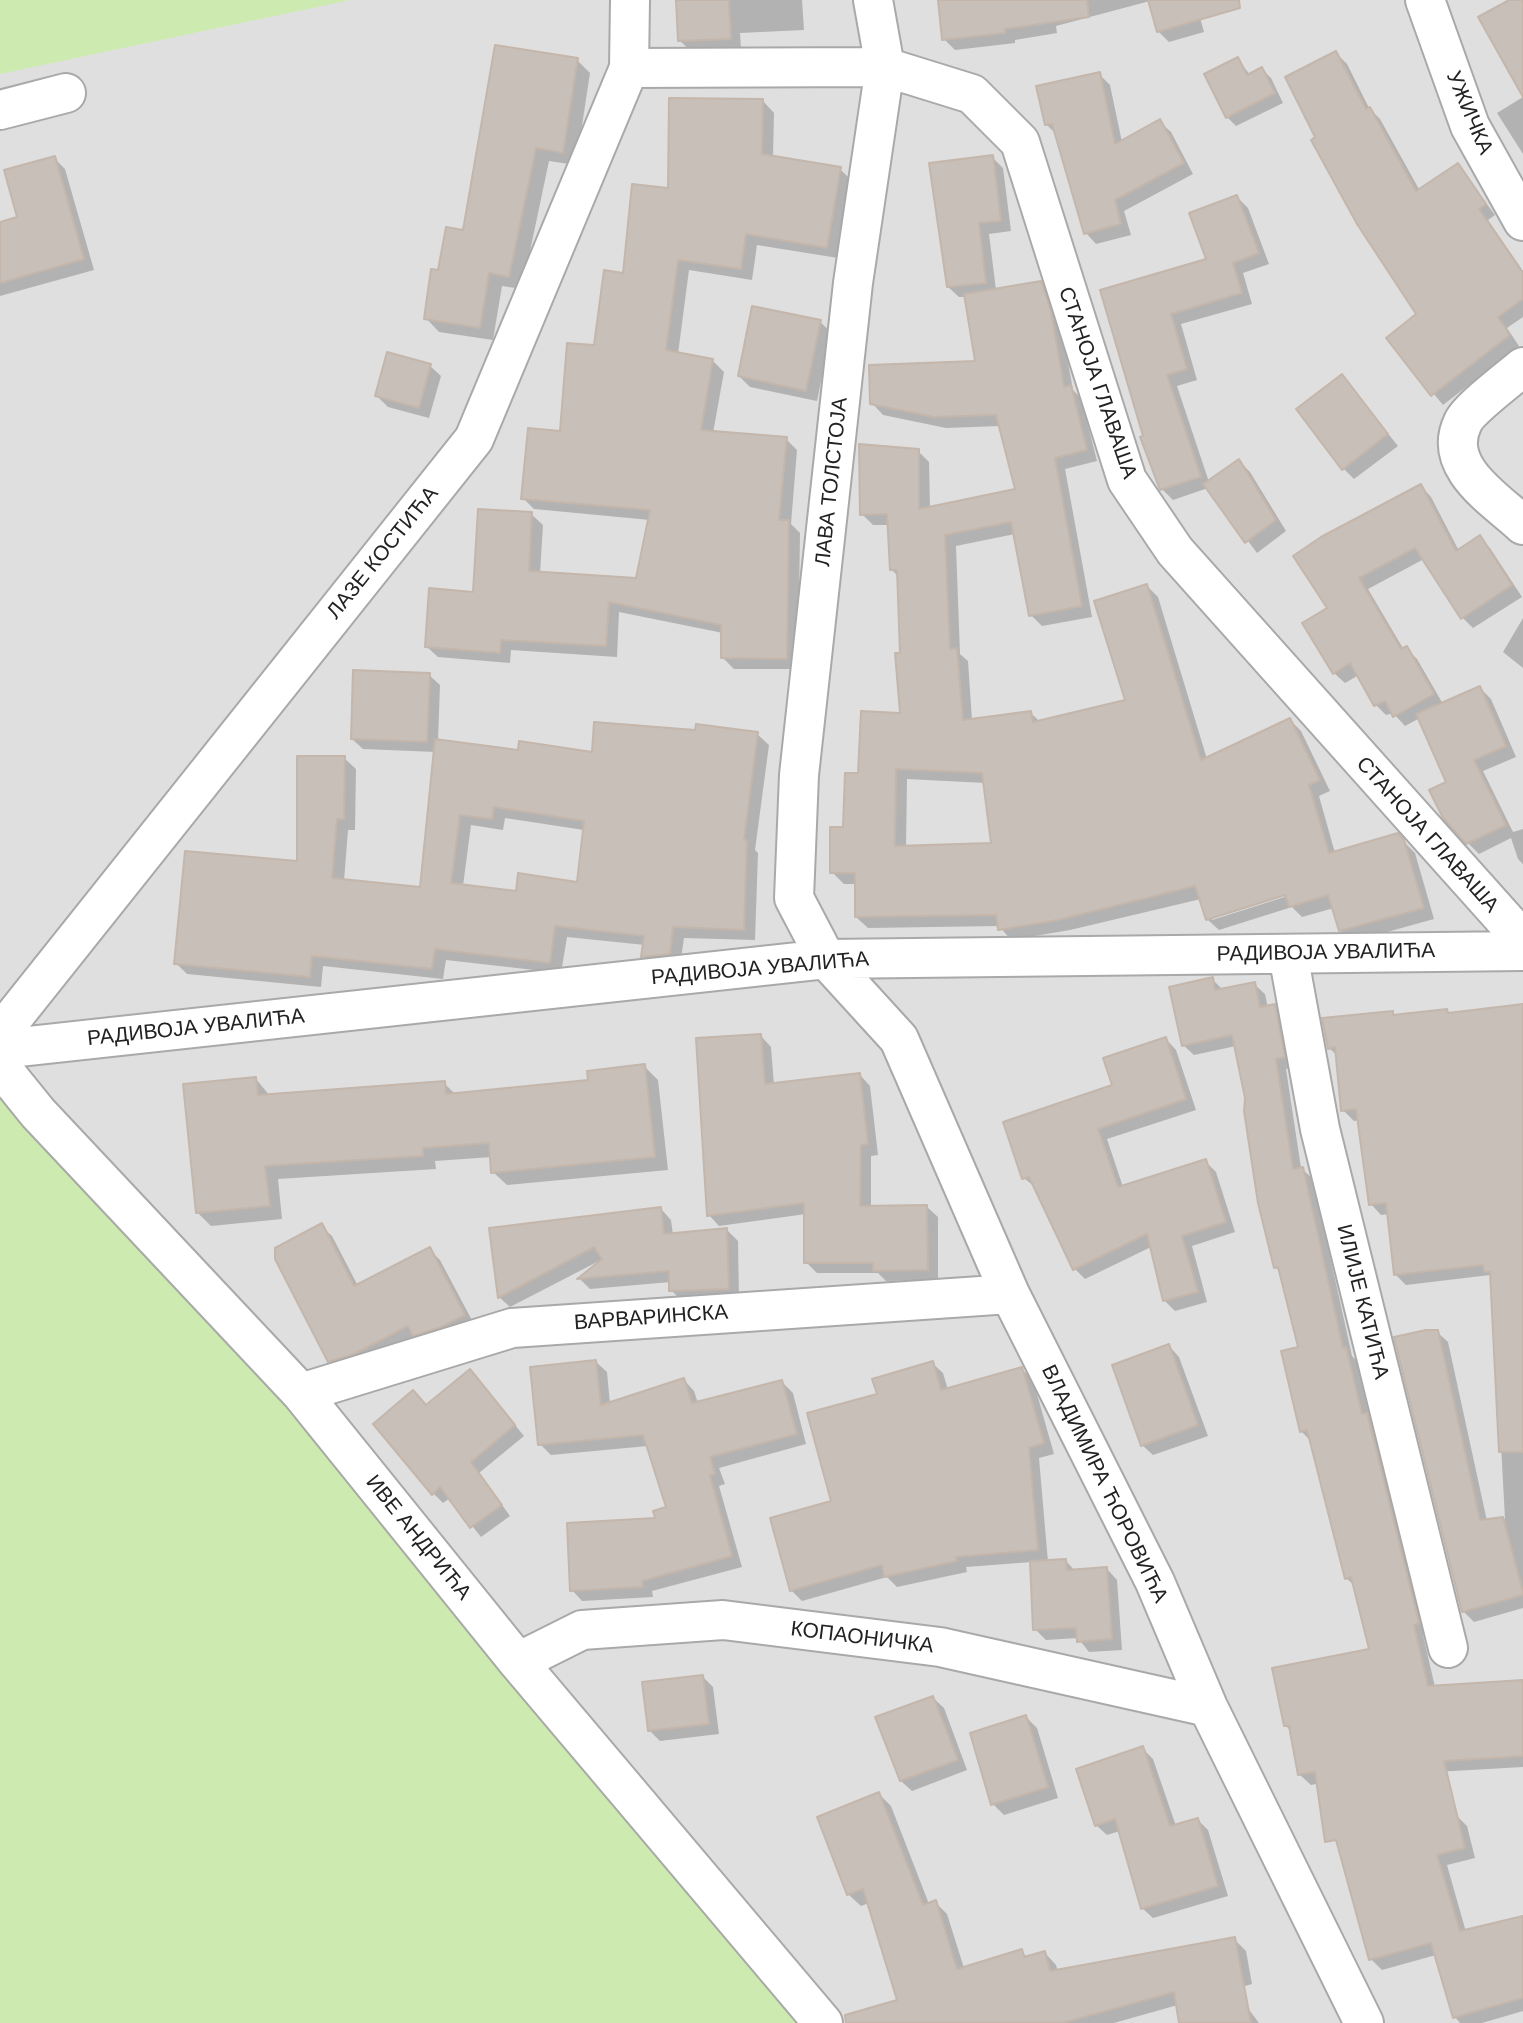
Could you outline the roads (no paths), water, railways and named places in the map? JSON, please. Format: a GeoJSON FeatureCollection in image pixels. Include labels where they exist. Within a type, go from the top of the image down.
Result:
{"type":"FeatureCollection","features":[{"type":"Feature","properties":{"kind":"street","name":"ЛАЗЕ КОСТИЋА"},"geometry":{"type":"LineString","coordinates":[[0,1034],[474,439],[629,68],[630,0]]}},
{"type":"Feature","properties":{"kind":"street","name":"ЛАВА ТОЛСТОЈА"},"geometry":{"type":"LineString","coordinates":[[826,959],[794,898],[799,775],[853,283],[885,67],[873,0]]}},
{"type":"Feature","properties":{"kind":"street","name":"УЖИЧКА"},"geometry":{"type":"LineString","coordinates":[[1425,0],[1470,126],[1523,221]]}},
{"type":"Feature","properties":{"kind":"street","name":"СТАНОЈА ГЛАВАША"},"geometry":{"type":"LineString","coordinates":[[629,68],[885,67],[972,94],[1020,142],[1127,480],[1175,551],[1523,940]]}},
{"type":"Feature","properties":{"kind":"street"},"geometry":{"type":"LineString","coordinates":[[0,110],[66,93]]}},
{"type":"Feature","properties":{"kind":"street"},"geometry":{"type":"LineString","coordinates":[[1523,366],[1463,420],[1456,445],[1464,471],[1523,525]]}},
{"type":"Feature","properties":{"kind":"street","name":"РАДИВОЈА УВАЛИЋА"},"geometry":{"type":"LineString","coordinates":[[0,1049],[826,959],[1523,951]]}},
{"type":"Feature","properties":{"kind":"street","name":"ИЛИЈЕ КАТИЋА"},"geometry":{"type":"LineString","coordinates":[[1288,954],[1320,1129],[1448,1648]]}},
{"type":"Feature","properties":{"kind":"street","name":"ВЛАДИМИРА ЋОРОВИЋА"},"geometry":{"type":"LineString","coordinates":[[826,959],[900,1039],[1010,1294],[1155,1582],[1208,1707],[1364,2023]]}},
{"type":"Feature","properties":{"kind":"street","name":"ИВЕ АНДРИЋА"},"geometry":{"type":"LineString","coordinates":[[0,1066],[38,1114],[301,1393],[518,1662],[823,2023]]}},
{"type":"Feature","properties":{"kind":"street","name":"ВАРВАРИНСКА"},"geometry":{"type":"LineString","coordinates":[[301,1393],[512,1328],[1010,1294]]}},
{"type":"Feature","properties":{"kind":"street","name":"КОПАОНИЧКА"},"geometry":{"type":"LineString","coordinates":[[518,1662],[582,1630],[723,1620],[940,1647],[1208,1707]]}}]}
